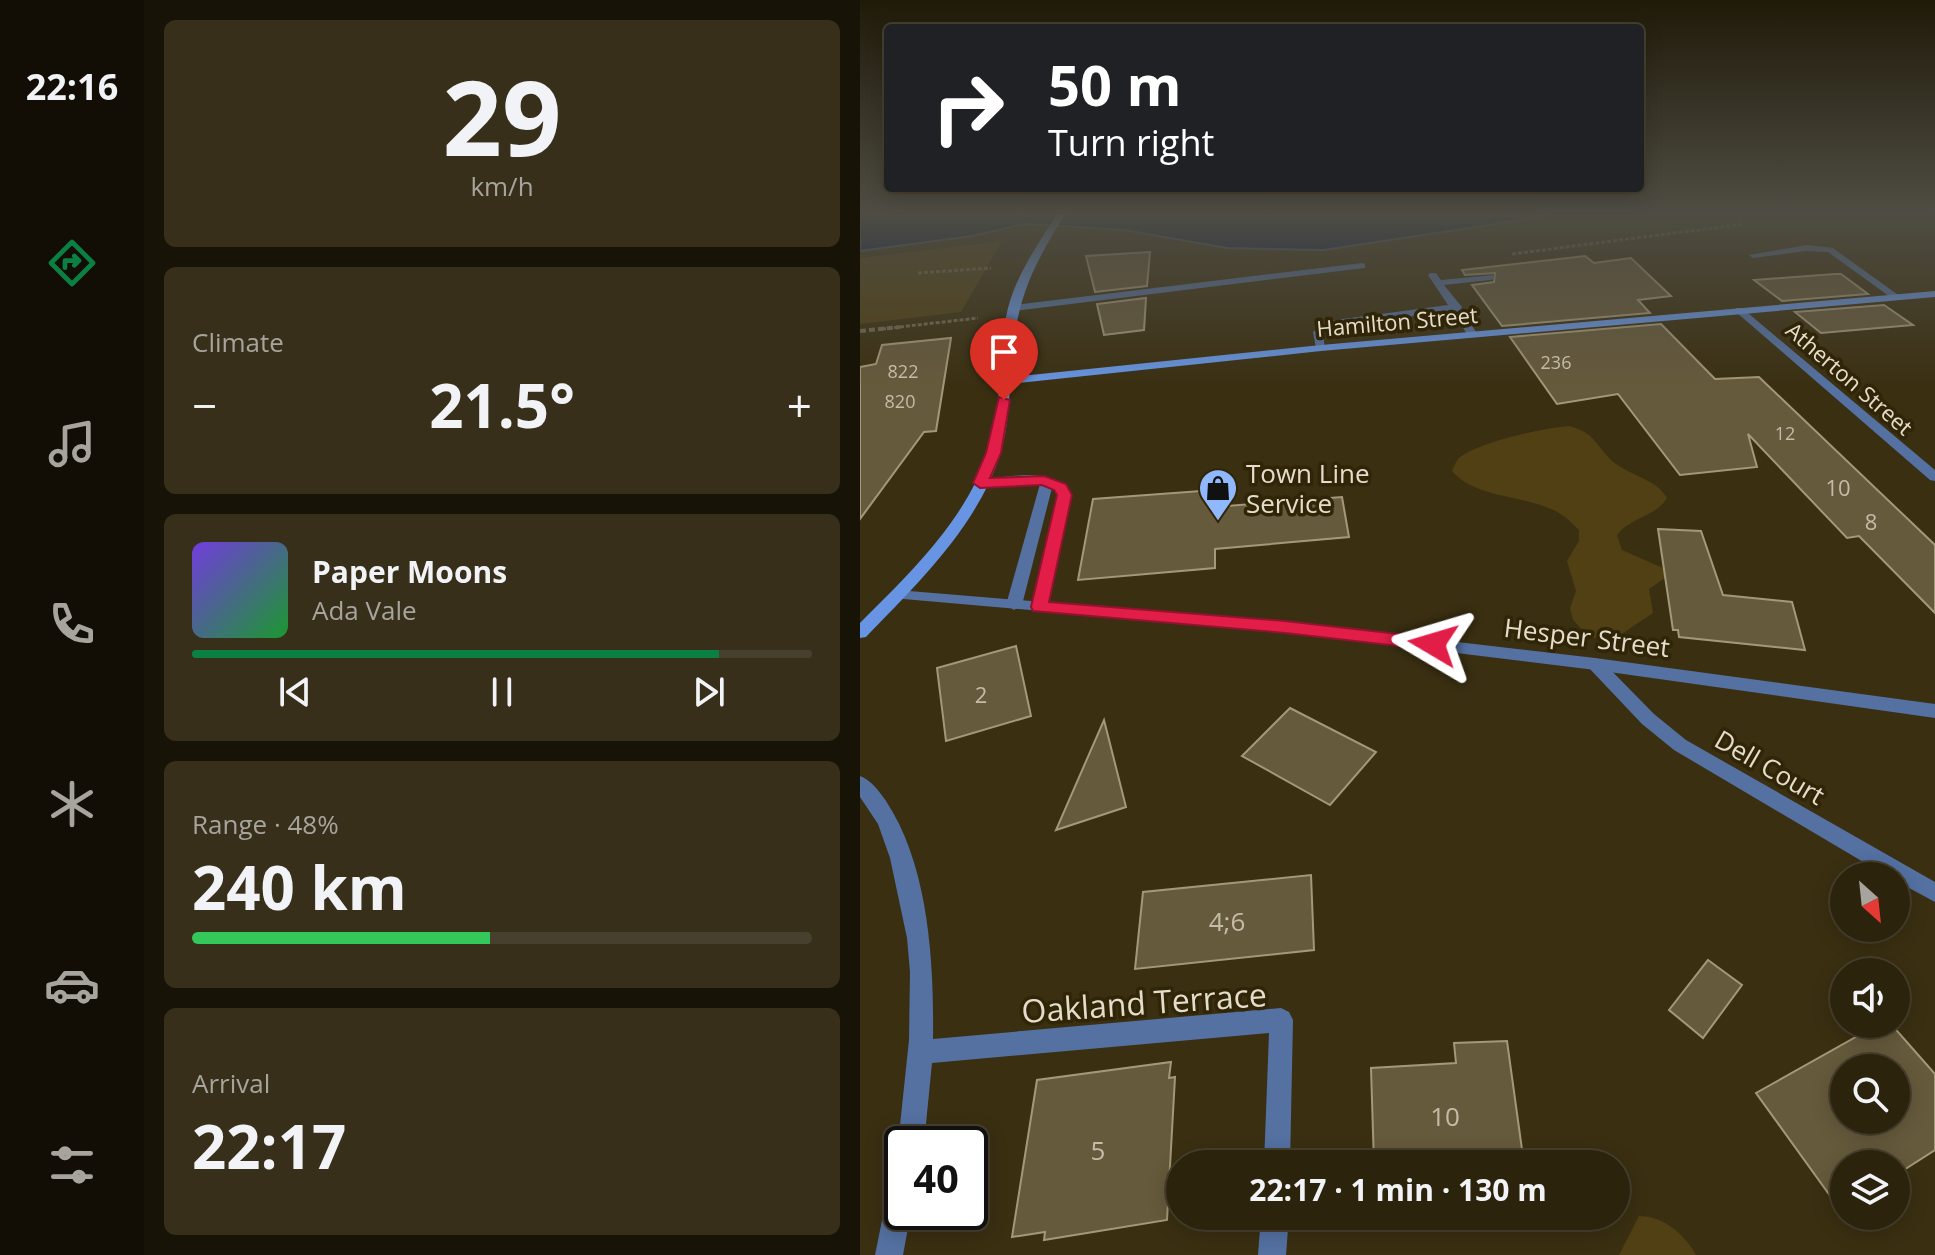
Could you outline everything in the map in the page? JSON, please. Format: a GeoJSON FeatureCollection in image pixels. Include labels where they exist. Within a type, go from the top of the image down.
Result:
{"type":"FeatureCollection","features":[{"type":"Feature","properties":{"kind":"main road"},"geometry":{"type":"LineString","coordinates":[[860,633],[939,546],[974,498],[994,453],[1013,311],[1028,270]]}},
{"type":"Feature","properties":{"kind":"main road","name":"Hamilton Street"},"geometry":{"type":"LineString","coordinates":[[1006,381],[1321,348],[1935,294]]}},
{"type":"Feature","properties":{"kind":"street"},"geometry":{"type":"LineString","coordinates":[[1013,311],[1334,270]]}},
{"type":"Feature","properties":{"kind":"street"},"geometry":{"type":"LineString","coordinates":[[1857,270],[1896,297]]}},
{"type":"Feature","properties":{"kind":"street"},"geometry":{"type":"LineString","coordinates":[[1473,335],[1436,279],[1490,277]]}},
{"type":"Feature","properties":{"kind":"street"},"geometry":{"type":"LineString","coordinates":[[1321,348],[1318,332],[1332,323],[1457,307]]}},
{"type":"Feature","properties":{"kind":"street","name":"Atherton Street"},"geometry":{"type":"LineString","coordinates":[[1739,310],[1935,477]]}},
{"type":"Feature","properties":{"kind":"street"},"geometry":{"type":"LineString","coordinates":[[980,483],[1047,481],[1061,487],[1064,499],[1039,607]]}},
{"type":"Feature","properties":{"kind":"street"},"geometry":{"type":"LineString","coordinates":[[1014,605],[1047,481]]}},
{"type":"Feature","properties":{"kind":"street","name":"Hesper Street"},"geometry":{"type":"LineString","coordinates":[[897,595],[1285,627],[1595,664],[1935,711]]}},
{"type":"Feature","properties":{"kind":"street","name":"Dell Court"},"geometry":{"type":"LineString","coordinates":[[1595,664],[1648,719],[1680,745],[1935,893]]}},
{"type":"Feature","properties":{"kind":"street"},"geometry":{"type":"LineString","coordinates":[[860,784],[879,804],[890,824],[911,894],[922,958],[922,1052],[913,1126]]}},
{"type":"Feature","properties":{"kind":"street","name":"Oakland Terrace"},"geometry":{"type":"LineString","coordinates":[[922,1052],[1281,1020],[1277,1150]]}},
{"type":"Feature","properties":{"kind":"street"},"geometry":{"type":"LineString","coordinates":[[889,1255],[894,1230]]}},
{"type":"Feature","properties":{"kind":"street"},"geometry":{"type":"LineString","coordinates":[[1272,1255],[1274,1230]]}},
{"type":"Feature","properties":{"kind":"path"},"geometry":{"type":"LineString","coordinates":[[918,273],[972,270]]}},
{"type":"Feature","properties":{"kind":"path"},"geometry":{"type":"LineString","coordinates":[[860,331],[1013,311]]}},
{"type":"Feature","properties":{"kind":"shaded area"},"geometry":{"type":"Polygon","coordinates":[[[860,270],[986,270],[961,312],[860,324],[860,270]]]}},
{"type":"Feature","properties":{"kind":"shaded area"},"geometry":{"type":"Polygon","coordinates":[[[1569,426],[1586,433],[1612,461],[1652,483],[1667,498],[1657,509],[1617,535],[1622,550],[1665,569],[1665,578],[1649,589],[1653,613],[1608,639],[1589,637],[1573,620],[1570,608],[1576,591],[1567,561],[1579,541],[1579,530],[1562,515],[1546,507],[1488,492],[1462,480],[1452,471],[1458,459],[1479,447],[1528,433],[1569,426]]]}},
{"type":"Feature","properties":{"kind":"shaded area"},"geometry":{"type":"Polygon","coordinates":[[[1639,1216],[1665,1223],[1685,1240],[1696,1255],[1619,1255],[1639,1216]]]}},
{"type":"Feature","properties":{"kind":"building"},"geometry":{"type":"Polygon","coordinates":[[[1089,270],[1148,270],[1147,286],[1095,292],[1089,270]]]}},
{"type":"Feature","properties":{"kind":"building"},"geometry":{"type":"Polygon","coordinates":[[[1462,270],[1643,270],[1671,296],[1638,300],[1650,313],[1502,326],[1472,285],[1494,282],[1495,273],[1465,275],[1462,270]]]}},
{"type":"Feature","properties":{"kind":"building"},"geometry":{"type":"Polygon","coordinates":[[[1841,274],[1868,294],[1782,301],[1754,280],[1841,274]]]}},
{"type":"Feature","properties":{"kind":"building"},"geometry":{"type":"Polygon","coordinates":[[[1146,298],[1144,330],[1104,335],[1097,304],[1146,298]]]}},
{"type":"Feature","properties":{"kind":"building"},"geometry":{"type":"Polygon","coordinates":[[[1884,305],[1913,325],[1821,333],[1795,312],[1884,305]]]}},
{"type":"Feature","properties":{"kind":"building"},"geometry":{"type":"Polygon","coordinates":[[[1661,324],[1715,379],[1759,377],[1935,545],[1935,613],[1859,536],[1847,538],[1748,434],[1757,467],[1680,475],[1618,394],[1557,404],[1510,337],[1661,324]]]}},
{"type":"Feature","properties":{"kind":"building"},"geometry":{"type":"Polygon","coordinates":[[[951,338],[936,431],[924,432],[860,519],[860,367],[876,364],[882,345],[951,338]]]}},
{"type":"Feature","properties":{"kind":"building","name":"Town Line Service"},"geometry":{"type":"Polygon","coordinates":[[[1214,490],[1214,507],[1342,497],[1349,537],[1215,549],[1215,568],[1078,580],[1093,499],[1214,490]]]}},
{"type":"Feature","properties":{"kind":"building"},"geometry":{"type":"Polygon","coordinates":[[[1658,529],[1701,531],[1723,595],[1792,602],[1805,650],[1679,637],[1678,630],[1673,630],[1658,529]]]}},
{"type":"Feature","properties":{"kind":"building"},"geometry":{"type":"Polygon","coordinates":[[[1016,646],[1031,716],[946,741],[937,668],[1016,646]]]}},
{"type":"Feature","properties":{"kind":"building"},"geometry":{"type":"Polygon","coordinates":[[[1290,708],[1376,752],[1330,805],[1242,756],[1290,708]]]}},
{"type":"Feature","properties":{"kind":"building"},"geometry":{"type":"Polygon","coordinates":[[[1104,720],[1126,807],[1056,830],[1104,720]]]}},
{"type":"Feature","properties":{"kind":"building"},"geometry":{"type":"Polygon","coordinates":[[[1311,875],[1314,950],[1135,969],[1143,892],[1311,875]]]}},
{"type":"Feature","properties":{"kind":"building"},"geometry":{"type":"Polygon","coordinates":[[[1708,960],[1742,985],[1703,1038],[1669,1010],[1708,960]]]}},
{"type":"Feature","properties":{"kind":"building"},"geometry":{"type":"Polygon","coordinates":[[[1854,1038],[1903,1038],[1935,1074],[1935,1150],[1910,1166],[1910,1150],[1830,1150],[1830,1196],[1756,1093],[1854,1038]]]}},
{"type":"Feature","properties":{"kind":"building"},"geometry":{"type":"Polygon","coordinates":[[[1507,1041],[1522,1150],[1374,1150],[1371,1068],[1456,1063],[1454,1043],[1507,1041]]]}},
{"type":"Feature","properties":{"kind":"building"},"geometry":{"type":"Polygon","coordinates":[[[1171,1062],[1169,1078],[1175,1077],[1171,1150],[1166,1150],[1166,1220],[1044,1240],[1045,1232],[1012,1237],[1037,1080],[1171,1062]]]}},
{"type":"Feature","properties":{"kind":"place","name":"Town Line Service"},"geometry":{"type":"Point","coordinates":[1218,522]}},
{"type":"Feature","properties":{"kind":"route"},"geometry":{"type":"LineString","coordinates":[[1004,400],[994,453],[980,483],[1044,480],[1061,487],[1064,495],[1039,607],[1285,627],[1433,644]]}}]}
